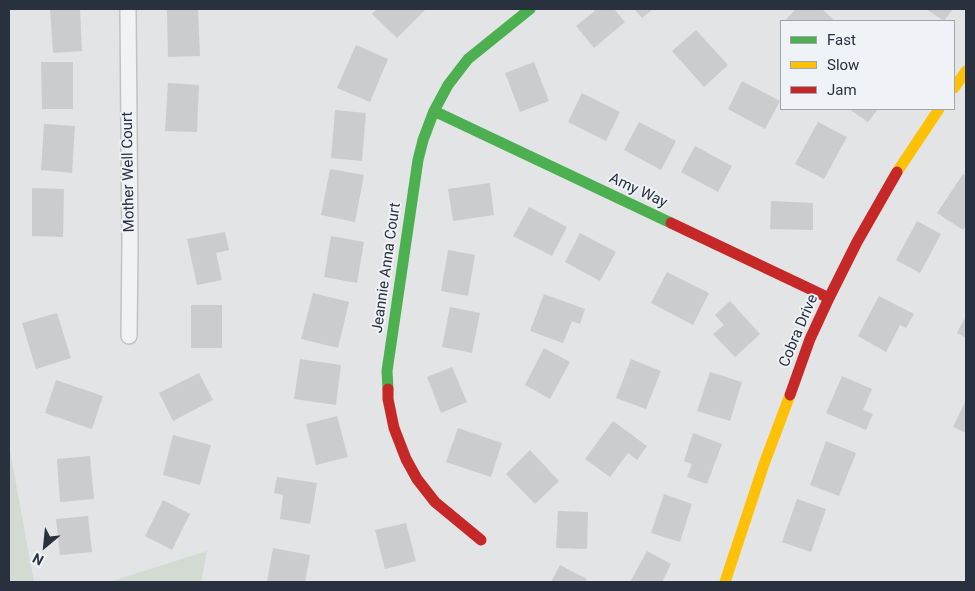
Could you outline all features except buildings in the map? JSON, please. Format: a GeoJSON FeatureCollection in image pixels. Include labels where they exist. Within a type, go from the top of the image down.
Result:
{"type":"FeatureCollection","features":[{"type":"Feature","properties":{"kind":"street","name":"Mother Well Court"},"geometry":{"type":"LineString","coordinates":[[128,9],[129,336]]}},
{"type":"Feature","properties":{"kind":"street","name":"Jeannie Anna Court"},"geometry":{"type":"LineString","coordinates":[[481,540],[435,502],[417,479],[406,459],[394,428],[388,399],[387,371],[418,160],[434,111],[448,85],[468,59],[530,9]]}},
{"type":"Feature","properties":{"kind":"street"},"geometry":{"type":"LineString","coordinates":[[955,87],[966,71]]}},
{"type":"Feature","properties":{"kind":"street","name":"Cobra Drive"},"geometry":{"type":"LineString","coordinates":[[725,582],[764,464],[810,339],[857,242],[894,177],[938,110]]}},
{"type":"Feature","properties":{"kind":"street","name":"Amy Way"},"geometry":{"type":"LineString","coordinates":[[434,111],[829,298]]}},
{"type":"Feature","properties":{"kind":"shaded area"},"geometry":{"type":"Polygon","coordinates":[[[9,446],[34,582],[9,582],[9,446]]]}},
{"type":"Feature","properties":{"kind":"shaded area"},"geometry":{"type":"Polygon","coordinates":[[[207,551],[201,582],[109,582],[207,551]]]}},
{"type":"Feature","properties":{"kind":"traffic: fast"},"geometry":{"type":"LineString","coordinates":[[388,389],[387,371],[418,160],[423,140],[434,111],[448,85],[468,59],[530,9]]}},
{"type":"Feature","properties":{"kind":"traffic: fast"},"geometry":{"type":"LineString","coordinates":[[434,111],[671,223]]}},
{"type":"Feature","properties":{"kind":"traffic: slow"},"geometry":{"type":"LineString","coordinates":[[955,87],[966,71]]}},
{"type":"Feature","properties":{"kind":"traffic: slow"},"geometry":{"type":"LineString","coordinates":[[897,172],[938,110]]}},
{"type":"Feature","properties":{"kind":"traffic: slow"},"geometry":{"type":"LineString","coordinates":[[725,582],[764,464],[790,395]]}},
{"type":"Feature","properties":{"kind":"traffic: jam"},"geometry":{"type":"LineString","coordinates":[[790,395],[810,339],[829,298],[857,242],[897,172]]}},
{"type":"Feature","properties":{"kind":"traffic: jam"},"geometry":{"type":"LineString","coordinates":[[671,223],[829,298]]}},
{"type":"Feature","properties":{"kind":"traffic: jam"},"geometry":{"type":"LineString","coordinates":[[388,389],[388,399],[394,428],[406,459],[417,479],[435,502],[481,540]]}}]}
